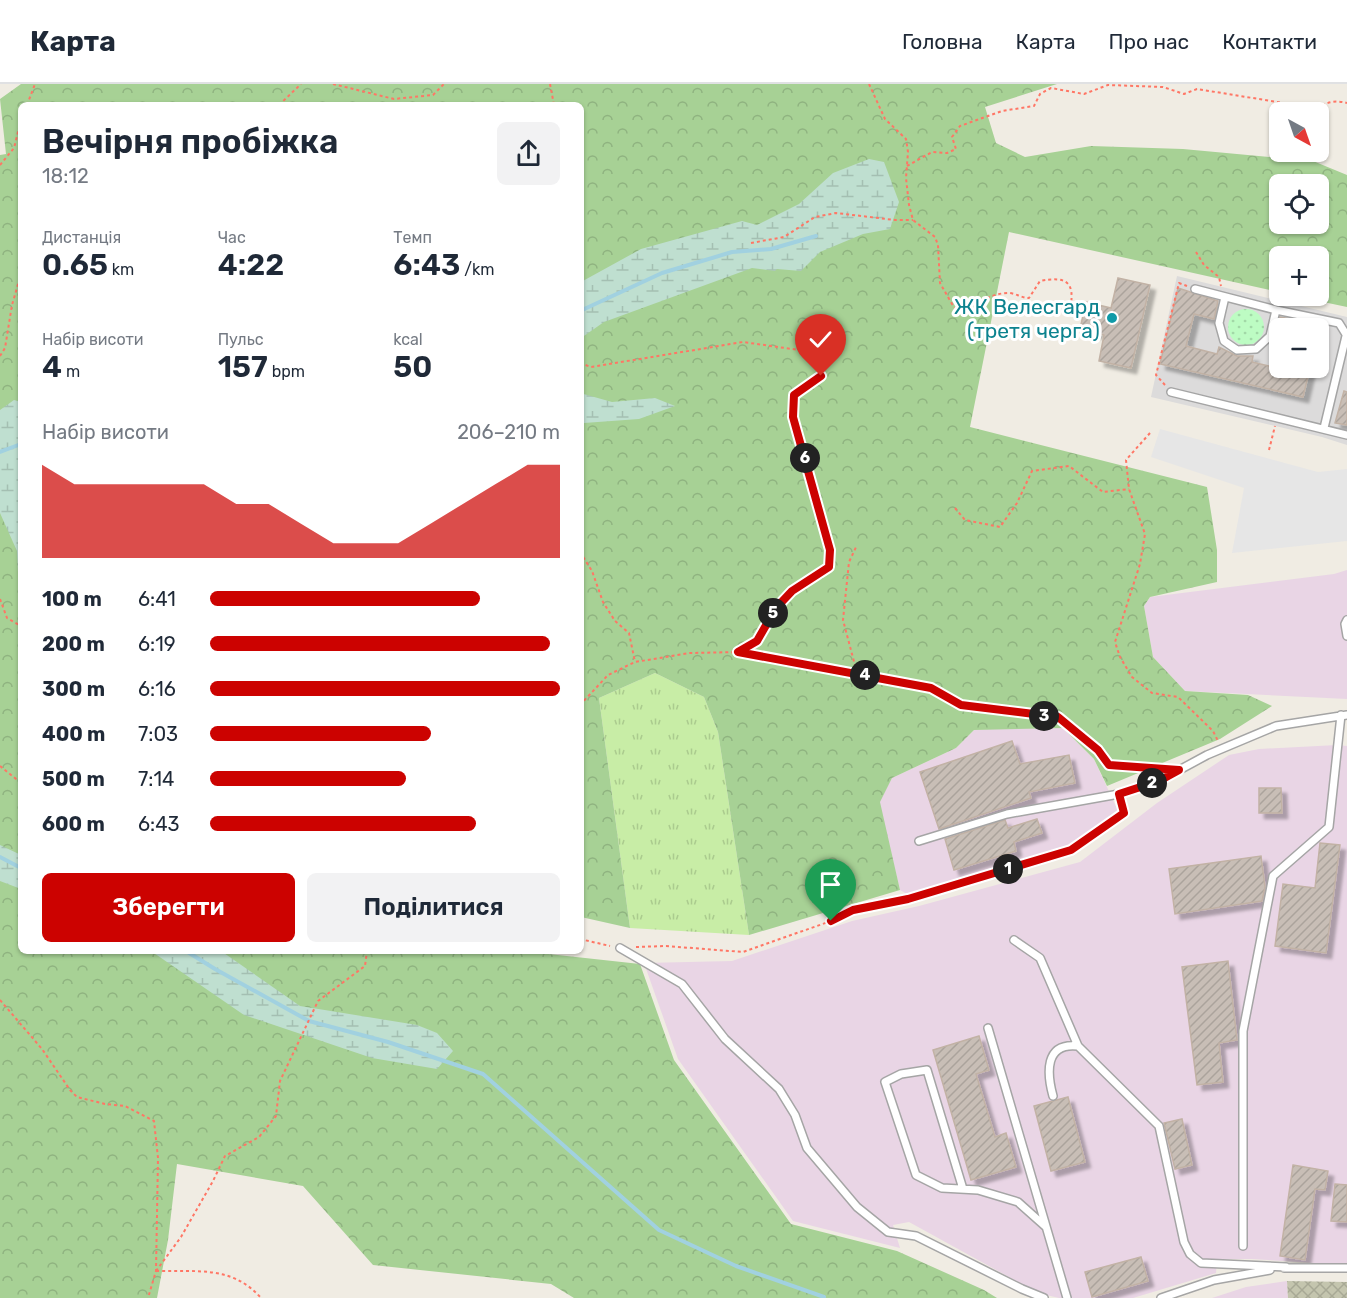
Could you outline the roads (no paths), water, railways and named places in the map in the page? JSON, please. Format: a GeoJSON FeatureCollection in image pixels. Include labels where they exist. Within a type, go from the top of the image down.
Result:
{"type":"FeatureCollection","features":[{"type":"Feature","properties":{"kind":"lane"},"geometry":{"type":"LineString","coordinates":[[1195,289],[1276,310],[1339,323],[1347,336],[1324,428]]}},
{"type":"Feature","properties":{"kind":"lane"},"geometry":{"type":"LineString","coordinates":[[1225,297],[1219,323],[1224,341],[1237,350],[1256,349],[1270,336],[1276,310]]}},
{"type":"Feature","properties":{"kind":"lane"},"geometry":{"type":"LineString","coordinates":[[1171,392],[1347,435]]}},
{"type":"Feature","properties":{"kind":"lane"},"geometry":{"type":"LineString","coordinates":[[1347,620],[1345,624],[1347,636]]}},
{"type":"Feature","properties":{"kind":"lane"},"geometry":{"type":"LineString","coordinates":[[919,841],[1007,814],[1119,794],[1159,781],[1222,748],[1275,726],[1344,715],[1329,827],[1274,876],[1243,1031],[1243,1246]]}},
{"type":"Feature","properties":{"kind":"lane"},"geometry":{"type":"LineString","coordinates":[[1014,940],[1040,958],[1078,1046],[1159,1126],[1184,1242],[1190,1254],[1201,1263],[1216,1265],[1347,1268]]}},
{"type":"Feature","properties":{"kind":"lane"},"geometry":{"type":"LineString","coordinates":[[620,948],[682,984],[725,1039],[779,1089],[795,1115],[807,1148],[857,1207],[888,1232],[916,1236],[1044,1298]]}},
{"type":"Feature","properties":{"kind":"lane"},"geometry":{"type":"LineString","coordinates":[[988,1028],[1067,1298]]}},
{"type":"Feature","properties":{"kind":"lane"},"geometry":{"type":"LineString","coordinates":[[1053,1096],[1048,1077],[1048,1065],[1058,1051],[1067,1045],[1078,1046]]}},
{"type":"Feature","properties":{"kind":"lane"},"geometry":{"type":"LineString","coordinates":[[963,1189],[927,1070],[900,1074],[885,1082],[916,1175],[942,1188],[978,1190],[1018,1202],[1046,1227]]}},
{"type":"Feature","properties":{"kind":"lane"},"geometry":{"type":"LineString","coordinates":[[1161,1298],[1214,1280],[1286,1267]]}},
{"type":"Feature","properties":{"kind":"waterway"},"geometry":{"type":"LineString","coordinates":[[584,309],[662,273],[732,252],[771,249],[816,236]]}},
{"type":"Feature","properties":{"kind":"waterway"},"geometry":{"type":"LineString","coordinates":[[0,452],[18,445]]}},
{"type":"Feature","properties":{"kind":"waterway"},"geometry":{"type":"LineString","coordinates":[[0,857],[18,866]]}},
{"type":"Feature","properties":{"kind":"waterway"},"geometry":{"type":"LineString","coordinates":[[191,954],[309,1021],[388,1042],[483,1074],[659,1230],[736,1266],[824,1297]]}},
{"type":"Feature","properties":{"kind":"place","name":"ЖК Велесгард (третя черга)"},"geometry":{"type":"Point","coordinates":[1112,318]}}]}
